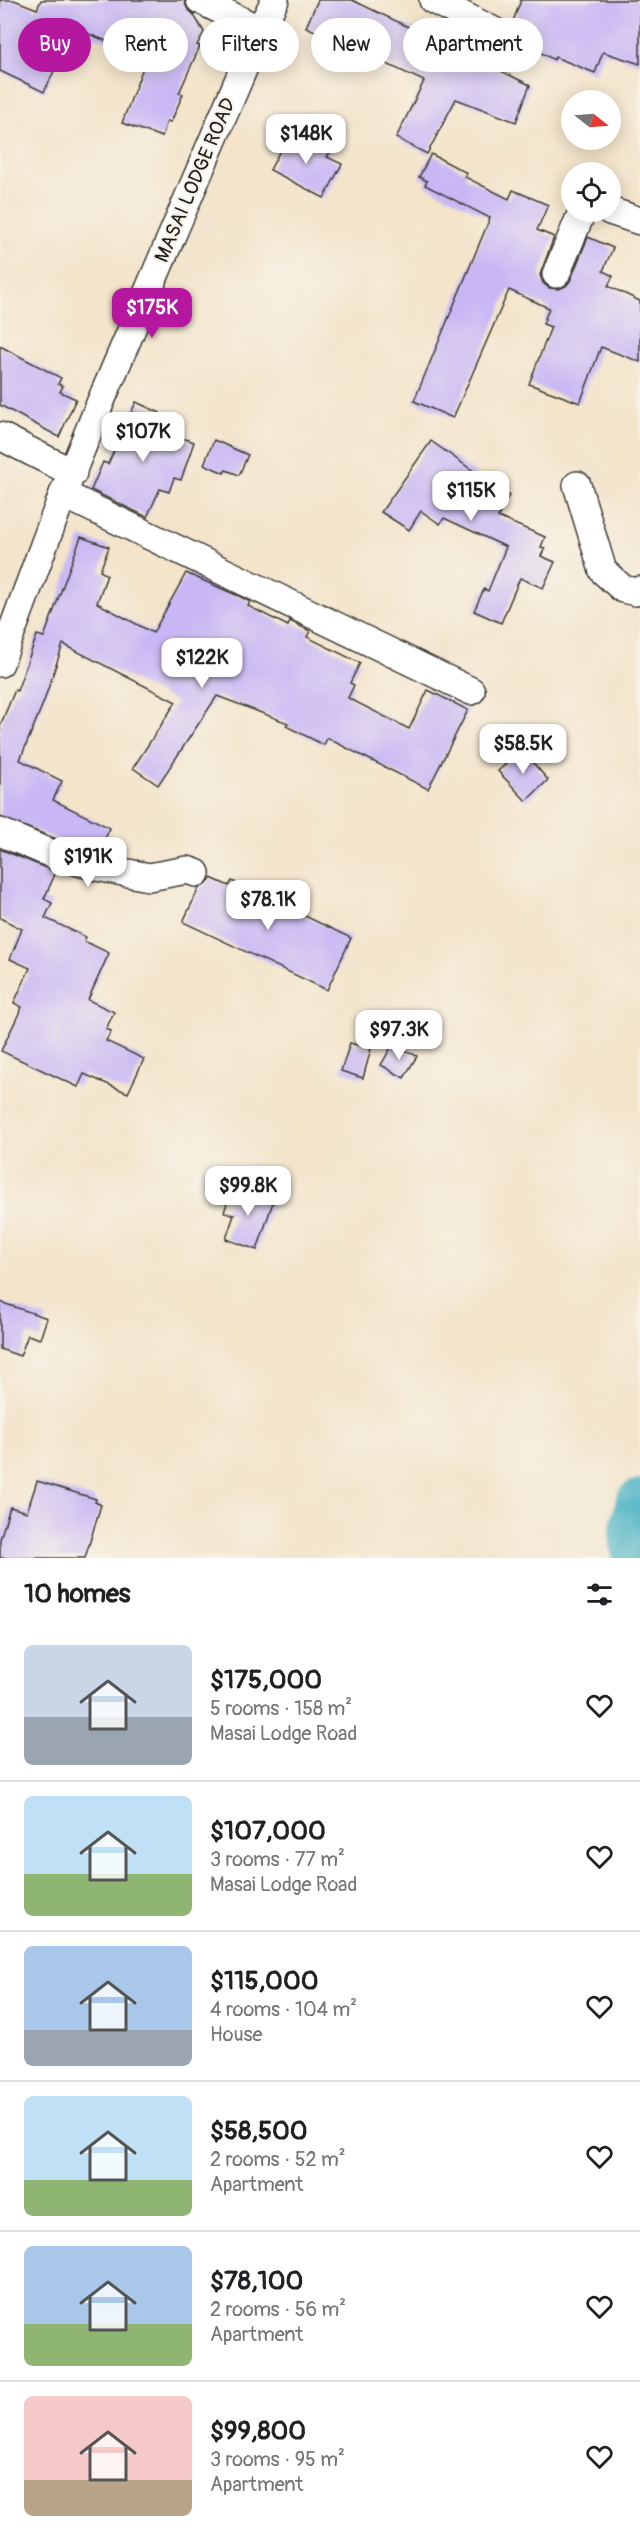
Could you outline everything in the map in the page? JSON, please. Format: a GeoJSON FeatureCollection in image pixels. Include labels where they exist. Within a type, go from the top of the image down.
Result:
{"type":"FeatureCollection","features":[{"type":"Feature","properties":{"kind":"street"},"geometry":{"type":"LineString","coordinates":[[201,0],[236,18]]}},
{"type":"Feature","properties":{"kind":"street","name":"MASAI LODGE ROAD"},"geometry":{"type":"LineString","coordinates":[[266,18],[275,0]]}},
{"type":"Feature","properties":{"kind":"street"},"geometry":{"type":"LineString","coordinates":[[433,0],[468,18]]}},
{"type":"Feature","properties":{"kind":"street","name":"MASAI LODGE ROAD"},"geometry":{"type":"LineString","coordinates":[[0,663],[8,621],[242,72]]}},
{"type":"Feature","properties":{"kind":"street"},"geometry":{"type":"LineString","coordinates":[[621,214],[640,221]]}},
{"type":"Feature","properties":{"kind":"street"},"geometry":{"type":"LineString","coordinates":[[556,274],[578,222]]}},
{"type":"Feature","properties":{"kind":"street"},"geometry":{"type":"LineString","coordinates":[[0,436],[68,484],[471,691]]}},
{"type":"Feature","properties":{"kind":"street"},"geometry":{"type":"LineString","coordinates":[[577,484],[603,571],[622,589],[636,592],[640,590]]}},
{"type":"Feature","properties":{"kind":"street"},"geometry":{"type":"LineString","coordinates":[[0,832],[54,855],[149,878],[187,870],[196,873]]}},
{"type":"Feature","properties":{"kind":"building"},"geometry":{"type":"Polygon","coordinates":[[[0,0],[14,0],[37,9],[41,0],[184,0],[200,25],[200,39],[197,45],[200,46],[179,93],[183,94],[171,122],[167,121],[162,137],[122,123],[141,72],[188,72],[188,18],[103,18],[103,40],[91,35],[91,18],[18,18],[18,72],[54,72],[44,92],[0,71],[0,0]]]}},
{"type":"Feature","properties":{"kind":"building"},"geometry":{"type":"Polygon","coordinates":[[[318,0],[352,0],[390,18],[311,18],[311,29],[306,27],[318,0]]]}},
{"type":"Feature","properties":{"kind":"building"},"geometry":{"type":"Polygon","coordinates":[[[521,0],[640,0],[640,64],[603,52],[595,73],[555,57],[554,60],[543,54],[543,18],[514,18],[521,0]]]}},
{"type":"Feature","properties":{"kind":"building"},"geometry":{"type":"Polygon","coordinates":[[[391,19],[403,24],[403,71],[391,66],[391,19]]]}},
{"type":"Feature","properties":{"kind":"building"},"geometry":{"type":"Polygon","coordinates":[[[404,72],[503,72],[530,85],[516,122],[456,99],[427,154],[396,138],[424,81],[404,72]]]}},
{"type":"Feature","properties":{"kind":"building"},"geometry":{"type":"Polygon","coordinates":[[[290,131],[330,152],[327,157],[342,164],[324,198],[270,170],[290,131]]]}},
{"type":"Feature","properties":{"kind":"building"},"geometry":{"type":"Polygon","coordinates":[[[431,154],[467,173],[465,177],[509,199],[513,190],[548,205],[537,230],[554,237],[540,275],[543,283],[549,288],[559,289],[570,281],[588,237],[613,248],[603,271],[613,276],[608,286],[640,301],[640,362],[601,347],[580,403],[529,384],[551,327],[543,324],[549,308],[509,290],[453,418],[414,401],[490,218],[425,185],[427,181],[419,177],[431,154]]]}},
{"type":"Feature","properties":{"kind":"building"},"geometry":{"type":"Polygon","coordinates":[[[0,346],[61,378],[58,384],[63,386],[60,392],[76,399],[59,437],[0,405],[0,346]]]}},
{"type":"Feature","properties":{"kind":"building"},"geometry":{"type":"Polygon","coordinates":[[[136,402],[160,413],[154,428],[194,442],[181,480],[174,478],[169,492],[160,489],[147,517],[91,490],[103,462],[108,464],[136,402]]]}},
{"type":"Feature","properties":{"kind":"building"},"geometry":{"type":"Polygon","coordinates":[[[214,440],[248,455],[239,475],[226,470],[224,473],[204,464],[214,440]]]}},
{"type":"Feature","properties":{"kind":"building"},"geometry":{"type":"Polygon","coordinates":[[[431,441],[476,473],[472,478],[509,495],[498,517],[545,537],[541,547],[545,548],[541,556],[555,562],[543,588],[520,578],[501,623],[474,611],[484,589],[488,591],[506,547],[444,518],[440,524],[421,511],[409,530],[381,512],[431,441]]]}},
{"type":"Feature","properties":{"kind":"building"},"geometry":{"type":"Polygon","coordinates":[[[81,537],[109,547],[100,571],[107,575],[97,603],[153,633],[186,573],[241,597],[250,602],[248,606],[288,626],[290,621],[310,631],[307,637],[360,663],[350,683],[354,685],[348,698],[409,729],[428,690],[468,710],[428,789],[327,738],[324,745],[286,726],[288,723],[217,696],[158,785],[133,768],[176,702],[63,644],[44,701],[20,760],[62,781],[53,800],[110,828],[99,851],[59,840],[0,817],[0,726],[15,690],[17,691],[37,635],[44,637],[81,537]]]}},
{"type":"Feature","properties":{"kind":"building"},"geometry":{"type":"Polygon","coordinates":[[[522,750],[548,780],[526,801],[498,771],[522,750]]]}},
{"type":"Feature","properties":{"kind":"building"},"geometry":{"type":"Polygon","coordinates":[[[0,849],[56,872],[44,899],[52,903],[45,918],[86,937],[84,941],[109,953],[88,1000],[114,1012],[106,1029],[111,1031],[106,1041],[144,1059],[128,1093],[84,1074],[78,1087],[1,1051],[22,1007],[14,1003],[30,968],[10,959],[22,929],[0,918],[0,849]]]}},
{"type":"Feature","properties":{"kind":"building"},"geometry":{"type":"Polygon","coordinates":[[[211,878],[229,886],[232,881],[351,938],[327,990],[183,922],[199,888],[207,884],[211,878]]]}},
{"type":"Feature","properties":{"kind":"building"},"geometry":{"type":"Polygon","coordinates":[[[350,1043],[371,1049],[363,1078],[341,1071],[350,1043]]]}},
{"type":"Feature","properties":{"kind":"building"},"geometry":{"type":"Polygon","coordinates":[[[393,1044],[417,1056],[404,1078],[381,1065],[393,1044]]]}},
{"type":"Feature","properties":{"kind":"building"},"geometry":{"type":"Polygon","coordinates":[[[233,1186],[274,1199],[257,1250],[226,1239],[234,1215],[224,1212],[233,1186]]]}},
{"type":"Feature","properties":{"kind":"building"},"geometry":{"type":"Polygon","coordinates":[[[0,1302],[47,1318],[40,1339],[28,1335],[20,1356],[0,1349],[0,1302]]]}},
{"type":"Feature","properties":{"kind":"building"},"geometry":{"type":"Polygon","coordinates":[[[37,1481],[96,1499],[95,1502],[101,1505],[85,1558],[0,1558],[0,1539],[10,1507],[27,1512],[37,1481]]]}},
{"type":"Feature","properties":{"kind":"waterway"},"geometry":{"type":"LineString","coordinates":[[636,1558],[634,1532],[640,1504]]}}]}
